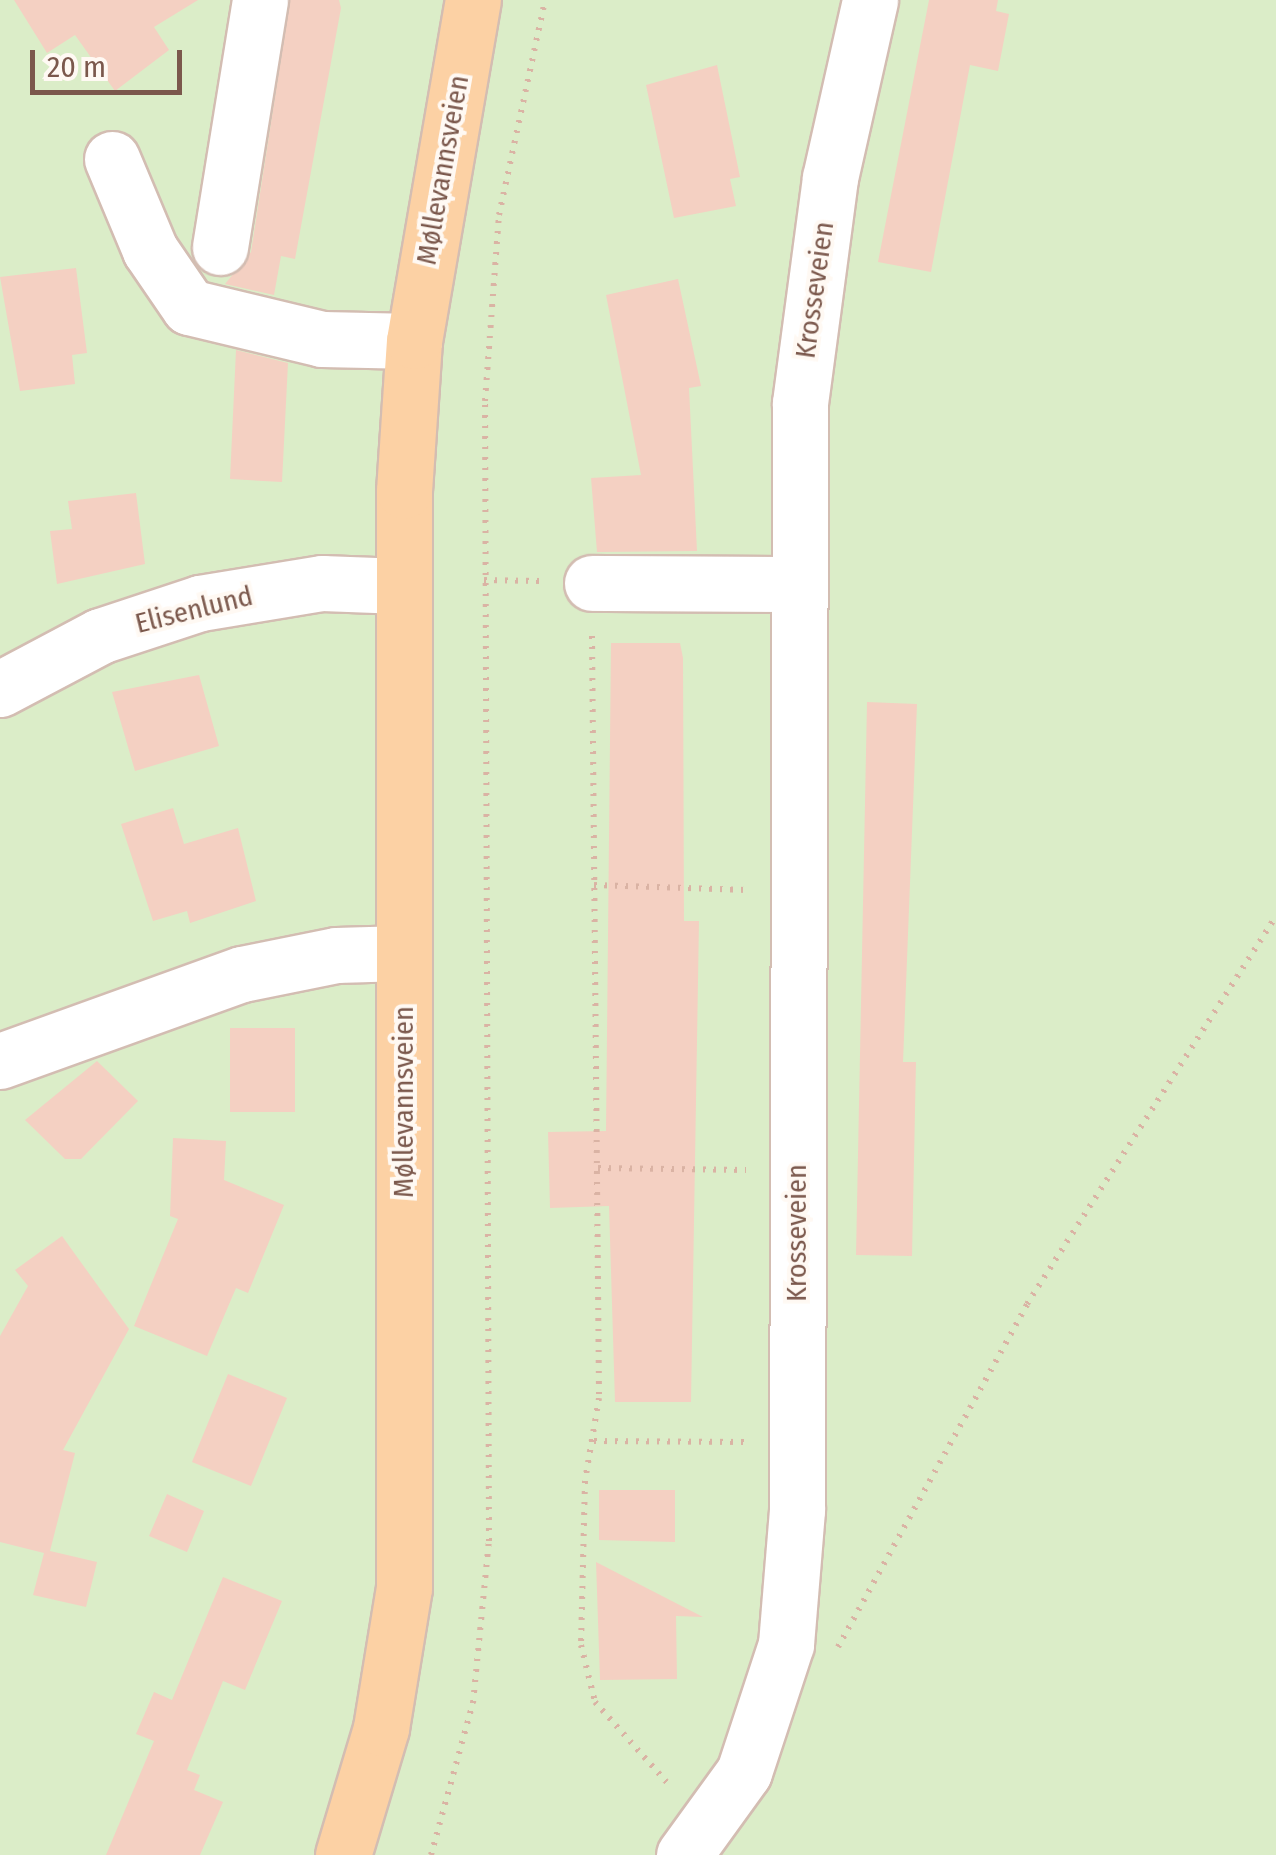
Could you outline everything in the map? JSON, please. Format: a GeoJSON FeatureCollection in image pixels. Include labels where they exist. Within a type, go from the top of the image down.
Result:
{"type":"FeatureCollection","features":[{"type":"Feature","properties":{"kind":"main road","name":"Møllevannsveien"},"geometry":{"type":"LineString","coordinates":[[343,1855],[381,1728],[404,1588],[402,586],[414,341],[473,0]]}},
{"type":"Feature","properties":{"kind":"street"},"geometry":{"type":"LineString","coordinates":[[220,247],[260,0]]}},
{"type":"Feature","properties":{"kind":"street","name":"Krosseveien"},"geometry":{"type":"LineString","coordinates":[[703,1847],[744,1772],[786,1644],[796,1443],[796,584],[812,300],[870,0]]}},
{"type":"Feature","properties":{"kind":"street"},"geometry":{"type":"LineString","coordinates":[[112,159],[150,250],[188,306],[322,339],[414,341]]}},
{"type":"Feature","properties":{"kind":"street","name":"Elisenlund"},"geometry":{"type":"LineString","coordinates":[[0,689],[100,636],[200,602],[322,583],[402,586]]}},
{"type":"Feature","properties":{"kind":"street"},"geometry":{"type":"LineString","coordinates":[[592,583],[796,584]]}},
{"type":"Feature","properties":{"kind":"street"},"geometry":{"type":"LineString","coordinates":[[0,1061],[242,974],[336,954],[404,953]]}},
{"type":"Feature","properties":{"kind":"path"},"geometry":{"type":"LineString","coordinates":[[431,1855],[473,1703],[489,1541],[485,400],[499,215],[545,0]]}},
{"type":"Feature","properties":{"kind":"path"},"geometry":{"type":"LineString","coordinates":[[592,583],[598,1168],[594,1441],[580,1645],[589,1691],[703,1847]]}},
{"type":"Feature","properties":{"kind":"path"},"geometry":{"type":"LineString","coordinates":[[594,885],[798,892]]}},
{"type":"Feature","properties":{"kind":"path"},"geometry":{"type":"LineString","coordinates":[[775,1681],[846,1643],[1027,1304],[1276,916]]}},
{"type":"Feature","properties":{"kind":"path"},"geometry":{"type":"LineString","coordinates":[[598,1168],[798,1170]]}},
{"type":"Feature","properties":{"kind":"path"},"geometry":{"type":"LineString","coordinates":[[594,1441],[796,1443]]}},
{"type":"Feature","properties":{"kind":"green space"},"geometry":{"type":"Polygon","coordinates":[[[0,0],[1276,0],[1276,1855],[0,1855],[0,0]]]}},
{"type":"Feature","properties":{"kind":"building"},"geometry":{"type":"Polygon","coordinates":[[[14,0],[198,0],[154,27],[169,50],[115,91],[75,35],[47,53],[14,0]]]}},
{"type":"Feature","properties":{"kind":"building"},"geometry":{"type":"Polygon","coordinates":[[[290,0],[339,0],[341,8],[295,259],[281,256],[274,295],[225,284],[251,252],[290,0]]]}},
{"type":"Feature","properties":{"kind":"building"},"geometry":{"type":"Polygon","coordinates":[[[929,0],[998,0],[996,11],[1009,14],[998,71],[970,65],[931,272],[878,262],[929,0]]]}},
{"type":"Feature","properties":{"kind":"building"},"geometry":{"type":"Polygon","coordinates":[[[717,65],[740,177],[730,179],[736,206],[674,218],[646,85],[717,65]]]}},
{"type":"Feature","properties":{"kind":"building"},"geometry":{"type":"Polygon","coordinates":[[[76,268],[87,353],[72,355],[75,384],[20,391],[0,277],[76,268]]]}},
{"type":"Feature","properties":{"kind":"building"},"geometry":{"type":"Polygon","coordinates":[[[678,279],[701,386],[689,388],[697,551],[597,552],[591,478],[641,475],[606,295],[678,279]]]}},
{"type":"Feature","properties":{"kind":"building"},"geometry":{"type":"Polygon","coordinates":[[[236,350],[288,363],[282,482],[230,479],[236,350]]]}},
{"type":"Feature","properties":{"kind":"building"},"geometry":{"type":"Polygon","coordinates":[[[136,493],[145,564],[57,584],[50,531],[72,529],[68,501],[136,493]]]}},
{"type":"Feature","properties":{"kind":"building"},"geometry":{"type":"Polygon","coordinates":[[[611,643],[680,643],[683,658],[684,921],[699,921],[691,1402],[615,1402],[609,1206],[550,1208],[548,1132],[606,1131],[611,643]]]}},
{"type":"Feature","properties":{"kind":"building"},"geometry":{"type":"Polygon","coordinates":[[[199,675],[219,746],[135,771],[112,692],[199,675]]]}},
{"type":"Feature","properties":{"kind":"building"},"geometry":{"type":"Polygon","coordinates":[[[867,702],[917,704],[903,1062],[916,1062],[912,1256],[856,1255],[867,702]]]}},
{"type":"Feature","properties":{"kind":"building"},"geometry":{"type":"Polygon","coordinates":[[[173,808],[184,844],[238,828],[256,901],[190,923],[187,911],[153,921],[121,824],[173,808]]]}},
{"type":"Feature","properties":{"kind":"building"},"geometry":{"type":"Polygon","coordinates":[[[230,1028],[295,1028],[295,1112],[230,1112],[230,1028]]]}},
{"type":"Feature","properties":{"kind":"building"},"geometry":{"type":"Polygon","coordinates":[[[97,1061],[138,1101],[81,1159],[65,1159],[25,1120],[97,1061]]]}},
{"type":"Feature","properties":{"kind":"building"},"geometry":{"type":"Polygon","coordinates":[[[173,1138],[226,1141],[224,1180],[284,1205],[248,1293],[236,1288],[207,1356],[134,1326],[178,1219],[170,1216],[173,1138]]]}},
{"type":"Feature","properties":{"kind":"building"},"geometry":{"type":"Polygon","coordinates":[[[62,1236],[129,1329],[63,1450],[75,1453],[50,1551],[97,1562],[86,1607],[33,1595],[44,1553],[0,1542],[0,1336],[28,1286],[15,1270],[62,1236]]]}},
{"type":"Feature","properties":{"kind":"building"},"geometry":{"type":"Polygon","coordinates":[[[228,1374],[287,1398],[251,1486],[192,1462],[228,1374]]]}},
{"type":"Feature","properties":{"kind":"building"},"geometry":{"type":"Polygon","coordinates":[[[599,1490],[675,1490],[675,1542],[599,1540],[599,1490]]]}},
{"type":"Feature","properties":{"kind":"building"},"geometry":{"type":"Polygon","coordinates":[[[167,1494],[204,1511],[187,1552],[149,1536],[167,1494]]]}},
{"type":"Feature","properties":{"kind":"building"},"geometry":{"type":"Polygon","coordinates":[[[596,1562],[703,1617],[676,1616],[677,1679],[600,1680],[596,1562]]]}},
{"type":"Feature","properties":{"kind":"building"},"geometry":{"type":"Polygon","coordinates":[[[223,1577],[282,1601],[245,1690],[223,1681],[187,1770],[200,1775],[194,1790],[223,1802],[200,1855],[106,1855],[154,1741],[136,1734],[154,1692],[172,1700],[223,1577]]]}}]}
